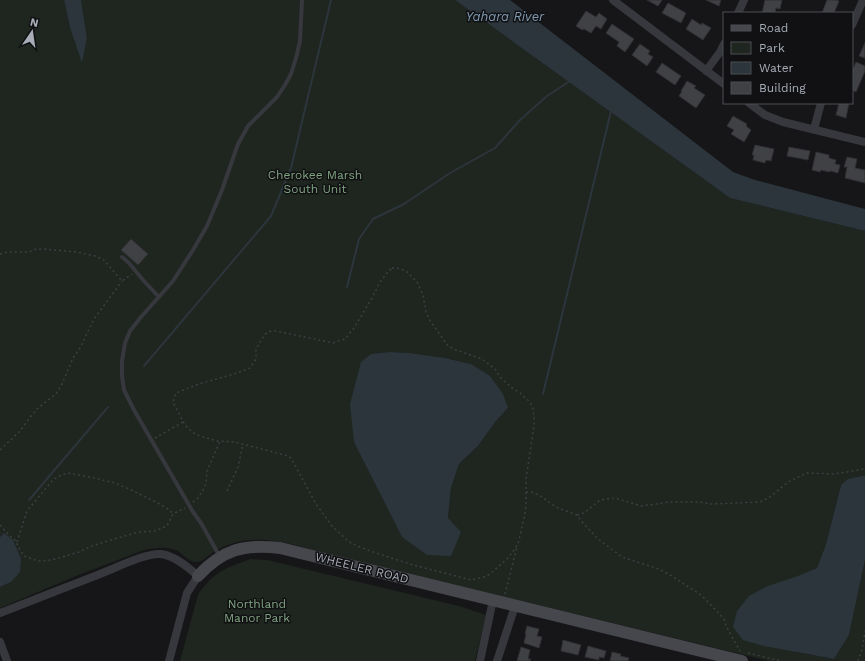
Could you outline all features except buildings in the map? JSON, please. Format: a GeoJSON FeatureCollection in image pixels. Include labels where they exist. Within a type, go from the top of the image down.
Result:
{"type":"FeatureCollection","features":[{"type":"Feature","properties":{"kind":"street"},"geometry":{"type":"LineString","coordinates":[[613,0],[723,83]]}},
{"type":"Feature","properties":{"kind":"street"},"geometry":{"type":"LineString","coordinates":[[738,12],[744,0]]}},
{"type":"Feature","properties":{"kind":"street"},"geometry":{"type":"LineString","coordinates":[[853,23],[863,0]]}},
{"type":"Feature","properties":{"kind":"street"},"geometry":{"type":"LineString","coordinates":[[706,70],[723,46]]}},
{"type":"Feature","properties":{"kind":"street"},"geometry":{"type":"LineString","coordinates":[[750,104],[766,115],[783,122],[865,142]]}},
{"type":"Feature","properties":{"kind":"street"},"geometry":{"type":"LineString","coordinates":[[814,130],[821,104]]}},
{"type":"Feature","properties":{"kind":"street","name":"WHEELER ROAD"},"geometry":{"type":"LineString","coordinates":[[198,576],[207,566],[232,551],[248,547],[263,546],[280,548],[499,598],[515,606],[742,661]]}},
{"type":"Feature","properties":{"kind":"street"},"geometry":{"type":"LineString","coordinates":[[0,613],[125,564],[154,554],[161,554],[173,558],[192,570],[198,576],[187,593],[170,661]]}},
{"type":"Feature","properties":{"kind":"street"},"geometry":{"type":"LineString","coordinates":[[480,661],[499,598]]}},
{"type":"Feature","properties":{"kind":"street"},"geometry":{"type":"LineString","coordinates":[[497,661],[515,606]]}},
{"type":"Feature","properties":{"kind":"street"},"geometry":{"type":"LineString","coordinates":[[0,642],[7,661]]}},
{"type":"Feature","properties":{"kind":"lane"},"geometry":{"type":"LineString","coordinates":[[220,557],[151,440],[124,390],[122,361],[125,344],[130,332],[173,280],[194,250],[207,226],[222,190],[238,144],[248,126],[277,97],[291,74],[300,40],[302,0]]}},
{"type":"Feature","properties":{"kind":"lane"},"geometry":{"type":"LineString","coordinates":[[122,258],[129,263],[159,297]]}},
{"type":"Feature","properties":{"kind":"path"},"geometry":{"type":"LineString","coordinates":[[0,254],[8,252],[29,252],[40,249],[76,252],[95,256],[104,260],[122,281]]}},
{"type":"Feature","properties":{"kind":"path"},"geometry":{"type":"LineString","coordinates":[[499,598],[518,544],[526,514],[526,479],[534,426],[533,408],[530,402],[512,388],[482,359],[448,346],[429,319],[426,312],[423,295],[417,282],[406,271],[392,268],[388,272],[380,282],[354,328],[345,339],[333,343],[271,331],[264,334],[256,348],[256,359],[250,368],[176,393],[173,402],[183,422],[192,432],[217,441],[235,442],[291,458],[316,504],[332,526],[348,541],[357,546],[413,565],[471,580],[490,574],[518,544]]}},
{"type":"Feature","properties":{"kind":"path"},"geometry":{"type":"LineString","coordinates":[[0,450],[19,432],[38,408],[56,394],[94,319],[122,281],[135,271]]}},
{"type":"Feature","properties":{"kind":"path"},"geometry":{"type":"LineString","coordinates":[[151,440],[183,422]]}},
{"type":"Feature","properties":{"kind":"path"},"geometry":{"type":"LineString","coordinates":[[0,525],[17,542],[24,556],[38,561],[52,560],[79,552],[114,538],[162,528],[167,526],[173,514],[185,508],[198,498],[206,484],[207,471],[220,441]]}},
{"type":"Feature","properties":{"kind":"path"},"geometry":{"type":"LineString","coordinates":[[227,491],[238,468],[243,444]]}},
{"type":"Feature","properties":{"kind":"path"},"geometry":{"type":"LineString","coordinates":[[577,515],[584,512],[600,500],[615,498],[641,506],[670,502],[699,502],[712,504],[760,502],[770,497],[788,482],[807,473],[834,474],[865,470]]}},
{"type":"Feature","properties":{"kind":"path"},"geometry":{"type":"LineString","coordinates":[[17,542],[27,511],[53,480],[68,473],[115,483],[156,502],[168,509],[173,514]]}},
{"type":"Feature","properties":{"kind":"path"},"geometry":{"type":"LineString","coordinates":[[526,492],[539,495],[556,508],[577,515],[591,532],[622,557],[659,569],[700,595],[724,619],[726,626],[740,651],[781,661]]}},
{"type":"Feature","properties":{"kind":"path"},"geometry":{"type":"LineString","coordinates":[[858,661],[862,650],[865,631]]}},
{"type":"Feature","properties":{"kind":"green space","name":"Cherokee Marsh South Unit"},"geometry":{"type":"Polygon","coordinates":[[[0,0],[64,0],[70,28],[82,62],[87,38],[81,0],[455,0],[730,198],[865,231],[865,476],[841,485],[826,544],[817,568],[795,577],[795,652],[834,659],[849,635],[865,560],[865,661],[769,661],[287,543],[263,540],[251,540],[228,545],[198,562],[189,560],[178,551],[170,548],[144,550],[81,574],[0,608],[0,587],[11,582],[4,533],[0,537],[0,0]],[[131,239],[121,250],[148,254],[131,239]],[[391,352],[380,493],[402,537],[448,518],[451,488],[459,464],[478,446],[496,421],[508,408],[471,364],[445,358],[391,352]]]}},
{"type":"Feature","properties":{"kind":"green space","name":"Northland Manor Park"},"geometry":{"type":"Polygon","coordinates":[[[251,559],[267,560],[459,606],[486,615],[475,661],[180,661],[198,595],[203,587],[227,568],[251,559]]]}},
{"type":"Feature","properties":{"kind":"water"},"geometry":{"type":"Polygon","coordinates":[[[64,0],[81,0],[87,38],[82,63],[70,28],[64,0]]]}},
{"type":"Feature","properties":{"kind":"water","name":"Yahara River"},"geometry":{"type":"Polygon","coordinates":[[[455,0],[510,0],[733,172],[755,180],[865,209],[865,231],[730,198],[455,0]]]}},
{"type":"Feature","properties":{"kind":"water"},"geometry":{"type":"Polygon","coordinates":[[[391,352],[445,358],[471,364],[490,376],[503,394],[508,408],[496,421],[478,446],[459,464],[451,488],[448,518],[461,532],[451,556],[427,555],[402,537],[354,442],[350,404],[361,362],[371,354],[391,352]]]}},
{"type":"Feature","properties":{"kind":"water"},"geometry":{"type":"Polygon","coordinates":[[[865,476],[865,560],[849,635],[834,659],[764,646],[743,640],[733,627],[737,611],[749,596],[768,586],[817,568],[826,544],[841,485],[848,479],[865,476]]]}},
{"type":"Feature","properties":{"kind":"water"},"geometry":{"type":"Polygon","coordinates":[[[4,533],[13,540],[21,559],[20,572],[11,582],[0,587],[0,537],[4,533]]]}},
{"type":"Feature","properties":{"kind":"waterway"},"geometry":{"type":"LineString","coordinates":[[144,366],[271,216],[291,168],[331,0]]}},
{"type":"Feature","properties":{"kind":"waterway"},"geometry":{"type":"LineString","coordinates":[[347,287],[359,239],[373,219],[404,204],[450,173],[495,148],[520,120],[547,96],[570,81]]}},
{"type":"Feature","properties":{"kind":"waterway"},"geometry":{"type":"LineString","coordinates":[[543,394],[611,111]]}},
{"type":"Feature","properties":{"kind":"waterway"},"geometry":{"type":"LineString","coordinates":[[29,500],[108,407]]}}]}
